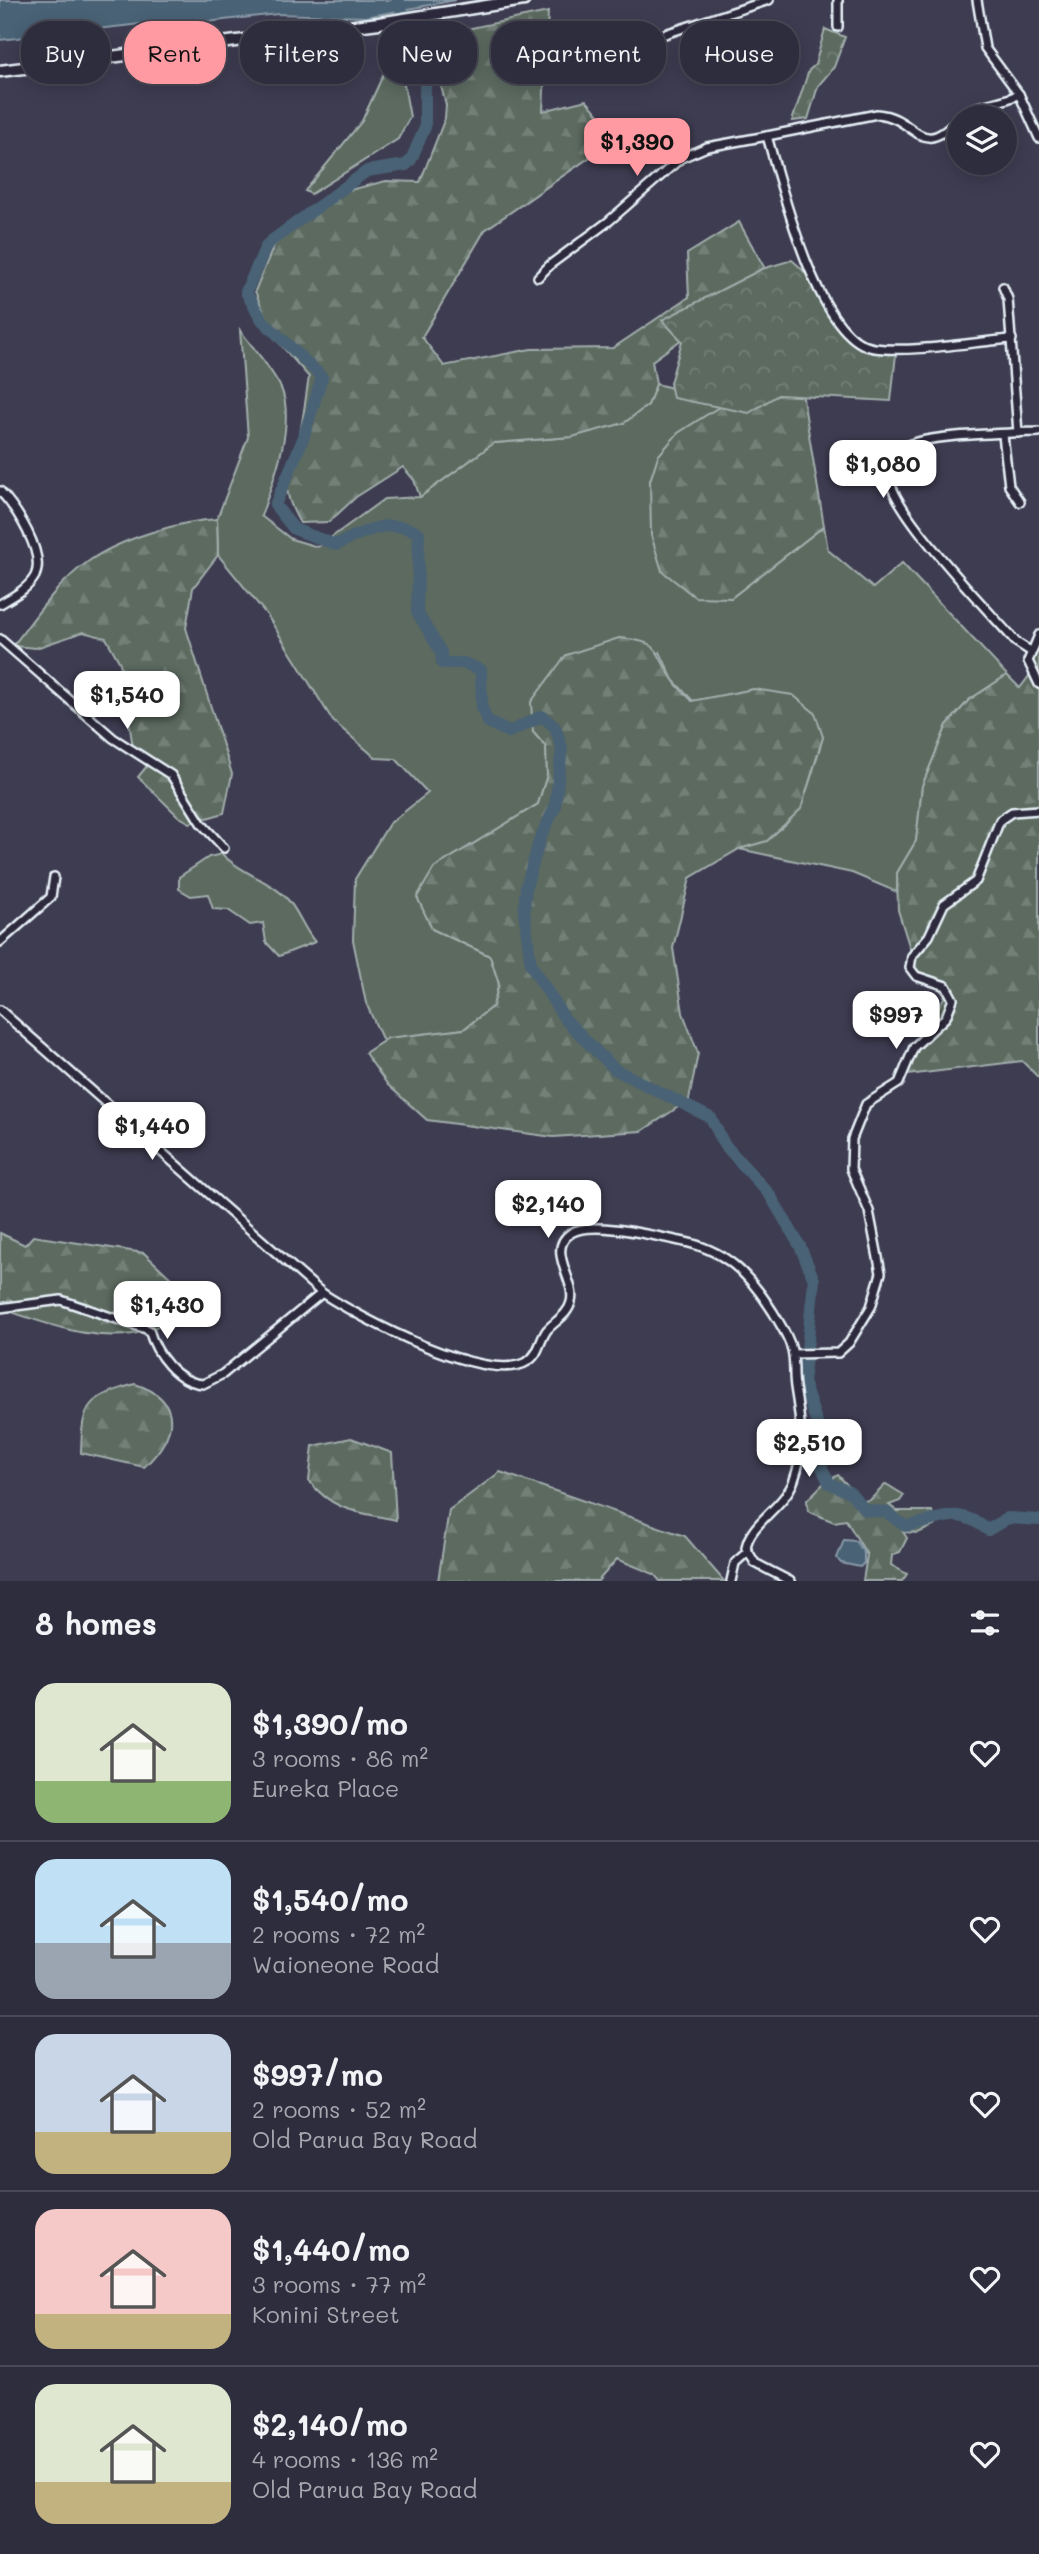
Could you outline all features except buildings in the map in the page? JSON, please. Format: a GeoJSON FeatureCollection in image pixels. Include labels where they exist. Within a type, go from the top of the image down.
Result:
{"type":"FeatureCollection","features":[{"type":"Feature","properties":{"kind":"main road"},"geometry":{"type":"LineString","coordinates":[[0,71],[391,22],[524,0]]}},
{"type":"Feature","properties":{"kind":"street"},"geometry":{"type":"LineString","coordinates":[[666,34],[769,0]]}},
{"type":"Feature","properties":{"kind":"street"},"geometry":{"type":"LineString","coordinates":[[838,0],[838,27]]}},
{"type":"Feature","properties":{"kind":"street"},"geometry":{"type":"LineString","coordinates":[[977,0],[985,48],[1019,93],[1039,138]]}},
{"type":"Feature","properties":{"kind":"street"},"geometry":{"type":"LineString","coordinates":[[987,105],[1004,101],[1019,93]]}},
{"type":"Feature","properties":{"kind":"street"},"geometry":{"type":"LineString","coordinates":[[538,277],[551,264],[609,221],[681,158],[707,147],[877,114],[894,118],[917,134],[931,138],[947,131]]}},
{"type":"Feature","properties":{"kind":"street"},"geometry":{"type":"LineString","coordinates":[[767,136],[804,261],[840,324],[851,336],[873,348],[1012,339]]}},
{"type":"Feature","properties":{"kind":"street"},"geometry":{"type":"LineString","coordinates":[[1003,287],[1008,299],[1018,433]]}},
{"type":"Feature","properties":{"kind":"street"},"geometry":{"type":"LineString","coordinates":[[1030,651],[1016,642],[930,546],[889,479],[894,456],[906,446],[924,441],[1039,432]]}},
{"type":"Feature","properties":{"kind":"street"},"geometry":{"type":"LineString","coordinates":[[1003,435],[1009,486],[1020,502]]}},
{"type":"Feature","properties":{"kind":"street"},"geometry":{"type":"LineString","coordinates":[[0,491],[22,520],[37,564],[32,581],[0,604]]}},
{"type":"Feature","properties":{"kind":"street"},"geometry":{"type":"LineString","coordinates":[[1039,635],[1030,651],[1029,666],[1039,684]]}},
{"type":"Feature","properties":{"kind":"street"},"geometry":{"type":"LineString","coordinates":[[0,639],[113,738],[171,775],[201,823],[224,848]]}},
{"type":"Feature","properties":{"kind":"street"},"geometry":{"type":"LineString","coordinates":[[793,1354],[834,1354],[843,1349],[878,1289],[880,1266],[869,1212],[851,1169],[852,1139],[866,1104],[899,1083],[914,1047],[946,1017],[953,999],[946,986],[913,972],[910,964],[912,956],[929,936],[944,904],[979,876],[1000,820],[1012,812],[1039,810]]}},
{"type":"Feature","properties":{"kind":"street"},"geometry":{"type":"LineString","coordinates":[[0,942],[51,897],[54,877]]}},
{"type":"Feature","properties":{"kind":"street"},"geometry":{"type":"LineString","coordinates":[[0,1010],[322,1293],[368,1322],[437,1350],[486,1364],[517,1366],[533,1357],[546,1332],[571,1303],[570,1285],[561,1258],[565,1238],[581,1229],[613,1230],[699,1244],[725,1256],[754,1282],[789,1340],[803,1434],[799,1464],[785,1499],[748,1537],[746,1553],[735,1563],[731,1581]]}},
{"type":"Feature","properties":{"kind":"street"},"geometry":{"type":"LineString","coordinates":[[0,1308],[61,1300],[149,1330],[155,1350],[183,1378],[203,1384],[223,1374],[322,1293]]}},
{"type":"Feature","properties":{"kind":"street"},"geometry":{"type":"LineString","coordinates":[[746,1553],[759,1566],[790,1581]]}},
{"type":"Feature","properties":{"kind":"green space"},"geometry":{"type":"Polygon","coordinates":[[[548,12],[548,21],[505,21],[548,12]]]}},
{"type":"Feature","properties":{"kind":"green space"},"geometry":{"type":"Polygon","coordinates":[[[491,24],[491,84],[544,84],[543,111],[586,100],[606,123],[593,155],[485,230],[422,337],[444,366],[531,349],[613,348],[689,297],[687,254],[739,222],[769,276],[652,361],[656,384],[648,405],[624,423],[572,437],[494,443],[420,497],[414,480],[403,467],[356,497],[329,522],[300,523],[288,497],[287,486],[300,433],[309,377],[273,336],[255,291],[274,245],[334,194],[386,181],[420,182],[445,118],[446,105],[440,84],[477,84],[477,27],[491,24]]]}},
{"type":"Feature","properties":{"kind":"green space"},"geometry":{"type":"Polygon","coordinates":[[[825,29],[845,37],[834,67],[818,86],[808,119],[792,121],[809,70],[815,65],[825,29]]]}},
{"type":"Feature","properties":{"kind":"green space"},"geometry":{"type":"Polygon","coordinates":[[[379,84],[404,84],[410,117],[398,139],[311,194],[305,191],[362,121],[379,84]]]}},
{"type":"Feature","properties":{"kind":"green space"},"geometry":{"type":"Polygon","coordinates":[[[792,260],[817,289],[844,332],[856,343],[873,350],[896,354],[891,401],[778,395],[749,413],[673,398],[670,383],[682,341],[662,320],[762,269],[792,260]]]}},
{"type":"Feature","properties":{"kind":"green space"},"geometry":{"type":"Polygon","coordinates":[[[240,330],[277,381],[285,402],[286,418],[281,452],[261,516],[291,539],[318,547],[384,499],[420,497],[494,443],[572,437],[648,405],[656,384],[712,398],[720,407],[676,436],[661,455],[650,481],[731,598],[824,526],[828,550],[873,588],[902,563],[1007,675],[969,700],[947,725],[922,786],[916,841],[897,873],[897,892],[852,873],[739,849],[777,832],[799,807],[823,737],[754,689],[693,701],[673,680],[660,652],[533,732],[546,746],[547,775],[538,804],[434,868],[432,929],[490,956],[499,984],[493,1006],[464,1029],[383,1041],[366,1003],[353,940],[355,879],[389,824],[428,793],[396,759],[376,758],[333,721],[267,615],[218,555],[217,519],[248,437],[240,330]]]}},
{"type":"Feature","properties":{"kind":"green space"},"geometry":{"type":"Polygon","coordinates":[[[802,392],[824,526],[731,598],[695,597],[662,571],[651,535],[650,481],[658,456],[678,433],[735,397],[802,392]]]}},
{"type":"Feature","properties":{"kind":"green space"},"geometry":{"type":"Polygon","coordinates":[[[217,519],[218,555],[193,588],[186,628],[232,774],[224,813],[190,823],[178,816],[138,777],[147,766],[134,754],[120,663],[106,638],[83,632],[36,648],[13,646],[57,589],[89,561],[117,545],[151,532],[217,519]]]}},
{"type":"Feature","properties":{"kind":"green space"},"geometry":{"type":"Polygon","coordinates":[[[1039,637],[1039,1078],[1022,1061],[899,1076],[945,996],[907,961],[912,955],[898,910],[897,873],[916,841],[922,786],[947,725],[969,700],[1007,675],[1020,688],[1032,672],[1030,653],[1039,637]]]}},
{"type":"Feature","properties":{"kind":"green space"},"geometry":{"type":"Polygon","coordinates":[[[619,638],[643,642],[655,649],[675,683],[692,701],[754,689],[793,695],[815,713],[823,737],[801,809],[767,841],[739,849],[690,878],[673,948],[683,1013],[698,1053],[689,1100],[642,1131],[553,1137],[427,1120],[388,1085],[365,1053],[388,1038],[464,1029],[493,1006],[499,984],[490,956],[432,929],[417,897],[434,868],[538,804],[547,775],[546,747],[533,732],[531,702],[566,655],[619,638]]]}},
{"type":"Feature","properties":{"kind":"green space"},"geometry":{"type":"Polygon","coordinates":[[[222,854],[282,894],[293,906],[315,942],[279,956],[266,942],[263,923],[250,925],[228,910],[213,909],[208,894],[191,896],[179,889],[179,877],[209,857],[222,854]]]}},
{"type":"Feature","properties":{"kind":"green space"},"geometry":{"type":"Polygon","coordinates":[[[0,1233],[25,1245],[33,1236],[144,1253],[176,1283],[175,1311],[154,1328],[136,1334],[116,1336],[77,1332],[0,1308],[0,1233]]]}},
{"type":"Feature","properties":{"kind":"green space"},"geometry":{"type":"Polygon","coordinates":[[[135,1384],[151,1391],[168,1409],[168,1432],[155,1455],[144,1467],[81,1453],[83,1423],[90,1405],[106,1394],[135,1384]]]}},
{"type":"Feature","properties":{"kind":"green space"},"geometry":{"type":"Polygon","coordinates":[[[351,1438],[392,1453],[396,1520],[337,1505],[309,1481],[313,1446],[351,1438]]]}},
{"type":"Feature","properties":{"kind":"green space"},"geometry":{"type":"Polygon","coordinates":[[[500,1472],[685,1536],[724,1581],[660,1581],[654,1574],[617,1559],[598,1581],[438,1581],[449,1510],[500,1472]]]}},
{"type":"Feature","properties":{"kind":"green space"},"geometry":{"type":"Polygon","coordinates":[[[838,1475],[862,1501],[870,1500],[886,1484],[904,1495],[900,1501],[889,1505],[897,1511],[932,1511],[936,1525],[918,1533],[903,1532],[907,1538],[900,1552],[892,1555],[891,1565],[907,1574],[902,1581],[863,1581],[867,1555],[846,1520],[834,1522],[808,1511],[807,1500],[823,1484],[838,1475]]]}},
{"type":"Feature","properties":{"kind":"water"},"geometry":{"type":"Polygon","coordinates":[[[0,0],[456,0],[366,17],[278,14],[215,21],[124,21],[124,26],[110,28],[110,21],[21,21],[21,38],[0,40],[0,0]]]}},
{"type":"Feature","properties":{"kind":"water"},"geometry":{"type":"Polygon","coordinates":[[[844,1540],[856,1541],[864,1553],[864,1563],[860,1567],[841,1563],[837,1558],[844,1540]]]}},
{"type":"Feature","properties":{"kind":"waterway"},"geometry":{"type":"LineString","coordinates":[[398,0],[425,77],[425,127],[411,160],[406,165],[367,171],[271,241],[266,246],[246,292],[262,320],[322,377],[303,439],[275,505],[294,529],[336,545],[367,531],[387,526],[408,528],[419,533],[417,612],[441,652],[442,663],[464,663],[481,670],[482,708],[488,722],[509,732],[542,716],[555,727],[562,748],[555,807],[540,839],[526,887],[524,911],[531,965],[564,1018],[594,1049],[616,1070],[711,1118],[724,1144],[770,1195],[800,1246],[814,1280],[807,1349]]}},
{"type":"Feature","properties":{"kind":"waterway"},"geometry":{"type":"LineString","coordinates":[[806,1358],[803,1382],[822,1438],[822,1468],[829,1483],[851,1493],[865,1510],[886,1512],[905,1526],[948,1516],[966,1517],[988,1530],[1008,1518],[1039,1520]]}}]}
